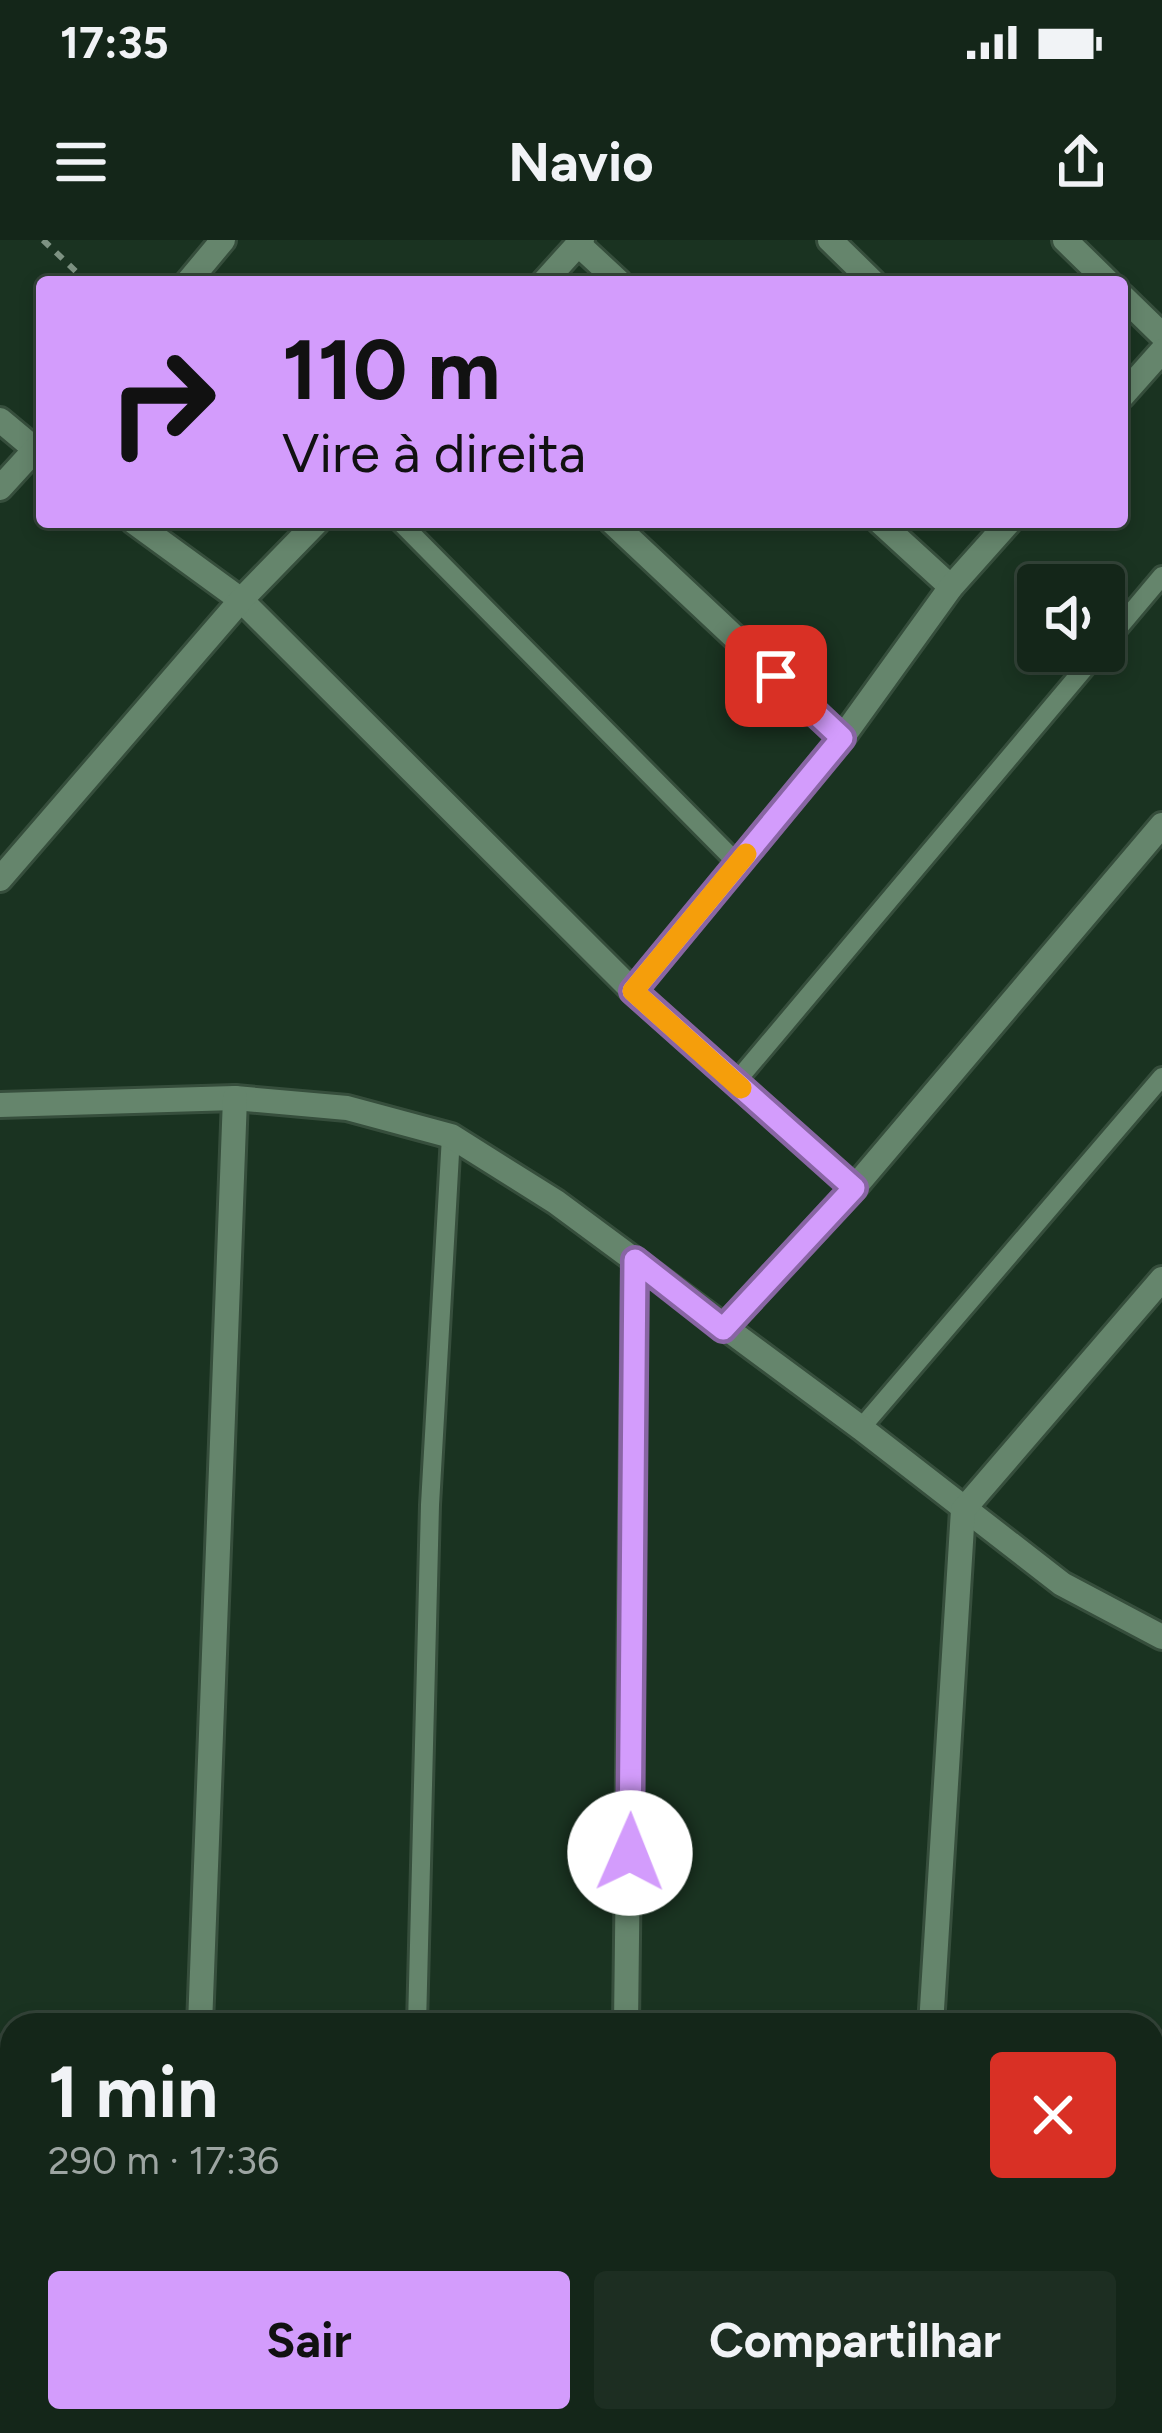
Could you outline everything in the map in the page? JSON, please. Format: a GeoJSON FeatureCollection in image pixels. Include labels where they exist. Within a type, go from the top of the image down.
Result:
{"type":"FeatureCollection","features":[{"type":"Feature","properties":{"kind":"street"},"geometry":{"type":"LineString","coordinates":[[193,276],[224,240]]}},
{"type":"Feature","properties":{"kind":"street"},"geometry":{"type":"LineString","coordinates":[[830,240],[867,276]]}},
{"type":"Feature","properties":{"kind":"street"},"geometry":{"type":"LineString","coordinates":[[1065,240],[1102,276]]}},
{"type":"Feature","properties":{"kind":"street"},"geometry":{"type":"LineString","coordinates":[[549,276],[580,242],[613,276]]}},
{"type":"Feature","properties":{"kind":"street"},"geometry":{"type":"LineString","coordinates":[[1128,302],[1162,335]]}},
{"type":"Feature","properties":{"kind":"street"},"geometry":{"type":"LineString","coordinates":[[1128,389],[1162,351]]}},
{"type":"Feature","properties":{"kind":"street"},"geometry":{"type":"LineString","coordinates":[[0,420],[36,447]]}},
{"type":"Feature","properties":{"kind":"street"},"geometry":{"type":"LineString","coordinates":[[0,488],[36,452]]}},
{"type":"Feature","properties":{"kind":"street"},"geometry":{"type":"LineString","coordinates":[[142,528],[241,600],[633,991],[854,1188]]}},
{"type":"Feature","properties":{"kind":"street"},"geometry":{"type":"LineString","coordinates":[[0,879],[241,600],[311,528]]}},
{"type":"Feature","properties":{"kind":"street"},"geometry":{"type":"LineString","coordinates":[[618,528],[842,738]]}},
{"type":"Feature","properties":{"kind":"street"},"geometry":{"type":"LineString","coordinates":[[887,528],[951,587]]}},
{"type":"Feature","properties":{"kind":"street"},"geometry":{"type":"LineString","coordinates":[[633,991],[842,738],[951,587],[1005,528]]}},
{"type":"Feature","properties":{"kind":"street"},"geometry":{"type":"LineString","coordinates":[[723,1329],[854,1188],[1162,825]]}},
{"type":"Feature","properties":{"kind":"street"},"geometry":{"type":"LineString","coordinates":[[200,2013],[236,1098]]}},
{"type":"Feature","properties":{"kind":"street"},"geometry":{"type":"LineString","coordinates":[[0,1105],[236,1098],[347,1108],[451,1136],[556,1202],[1062,1584],[1162,1637]]}},
{"type":"Feature","properties":{"kind":"street"},"geometry":{"type":"LineString","coordinates":[[626,2013],[635,1260]]}},
{"type":"Feature","properties":{"kind":"street"},"geometry":{"type":"LineString","coordinates":[[932,2013],[963,1510],[1162,1279]]}},
{"type":"Feature","properties":{"kind":"lane"},"geometry":{"type":"LineString","coordinates":[[406,528],[738,864]]}},
{"type":"Feature","properties":{"kind":"lane"},"geometry":{"type":"LineString","coordinates":[[1125,620],[1162,576]]}},
{"type":"Feature","properties":{"kind":"lane"},"geometry":{"type":"LineString","coordinates":[[735,1083],[1081,672]]}},
{"type":"Feature","properties":{"kind":"lane"},"geometry":{"type":"LineString","coordinates":[[861,1428],[1162,1077]]}},
{"type":"Feature","properties":{"kind":"lane"},"geometry":{"type":"LineString","coordinates":[[417,2013],[430,1504],[451,1136]]}},
{"type":"Feature","properties":{"kind":"path"},"geometry":{"type":"LineString","coordinates":[[44,240],[81,276]]}},
{"type":"Feature","properties":{"kind":"slow traffic"},"geometry":{"type":"LineString","coordinates":[[741,1088],[633,991],[746,854]]}},
{"type":"Feature","properties":{"kind":"route"},"geometry":{"type":"LineString","coordinates":[[630,1853],[635,1260],[723,1329],[854,1188],[633,991],[842,738],[776,676]]}}]}
